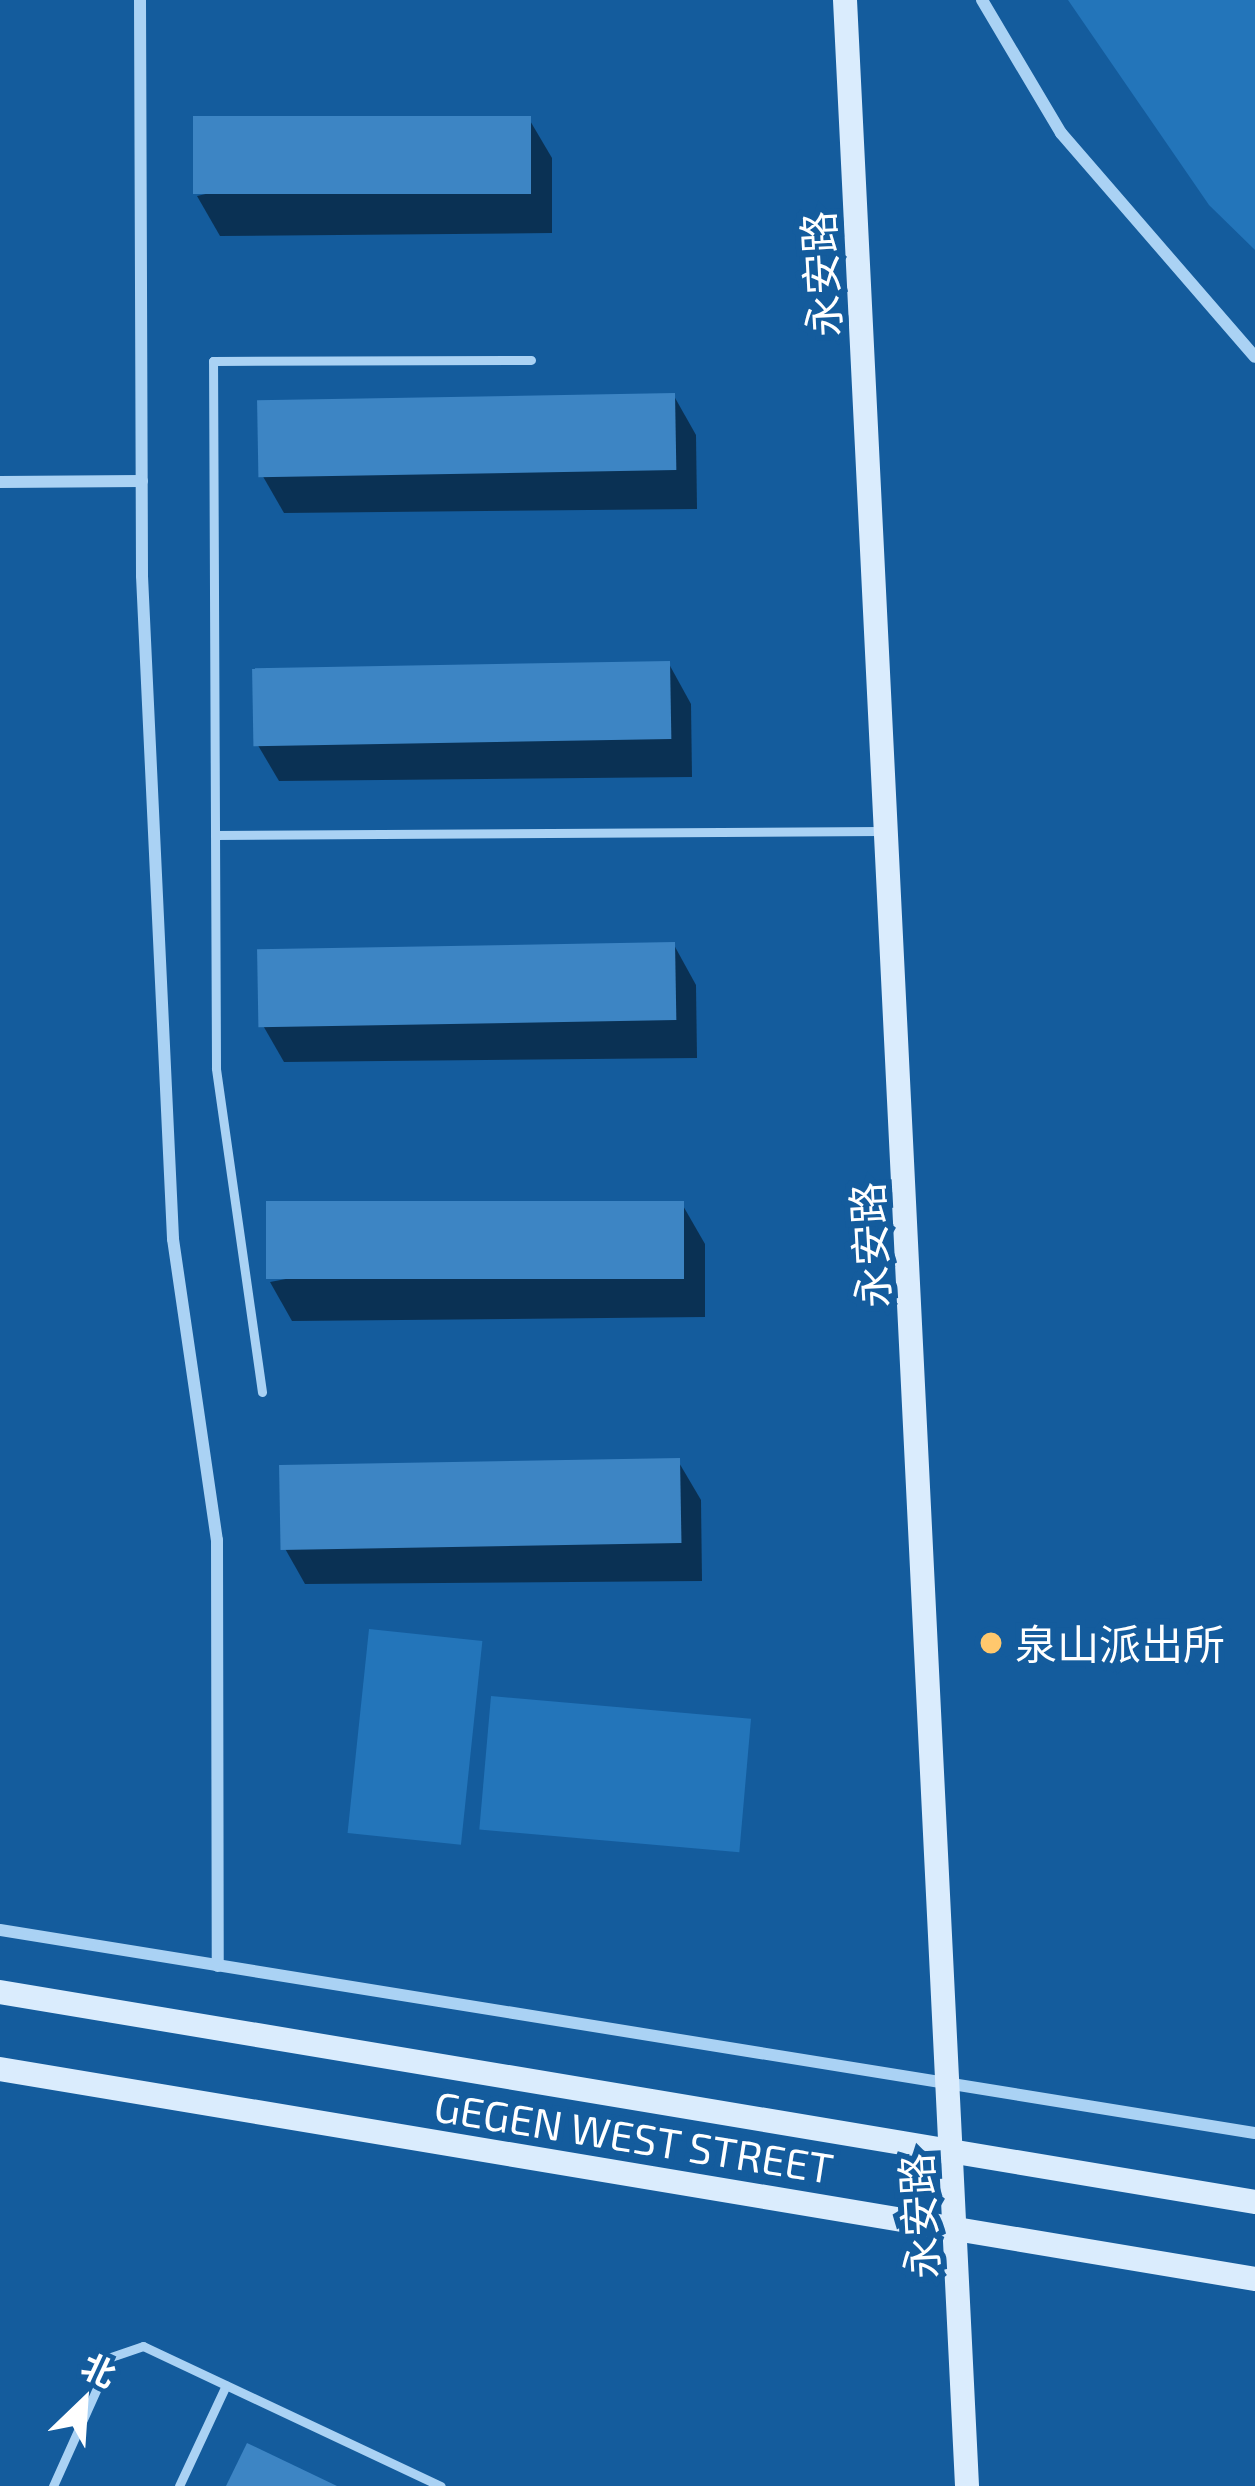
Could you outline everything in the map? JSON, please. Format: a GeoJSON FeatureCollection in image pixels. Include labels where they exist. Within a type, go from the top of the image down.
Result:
{"type":"FeatureCollection","features":[{"type":"Feature","properties":{"kind":"street"},"geometry":{"type":"LineString","coordinates":[[140,0],[142,481],[172,1239],[217,1540],[218,1966]]}},
{"type":"Feature","properties":{"kind":"street","name":"永安路"},"geometry":{"type":"LineString","coordinates":[[845,0],[958,2229],[967,2486]]}},
{"type":"Feature","properties":{"kind":"street"},"geometry":{"type":"LineString","coordinates":[[982,0],[1061,134],[1255,357]]}},
{"type":"Feature","properties":{"kind":"street"},"geometry":{"type":"LineString","coordinates":[[0,482],[142,481]]}},
{"type":"Feature","properties":{"kind":"street"},"geometry":{"type":"LineString","coordinates":[[0,1930],[950,2080],[1255,2133]]}},
{"type":"Feature","properties":{"kind":"street","name":"GEGEN WEST STREET"},"geometry":{"type":"LineString","coordinates":[[0,1992],[1255,2202]]}},
{"type":"Feature","properties":{"kind":"street","name":"GEGEN WEST STREET"},"geometry":{"type":"LineString","coordinates":[[0,2069],[1255,2279]]}},
{"type":"Feature","properties":{"kind":"lane"},"geometry":{"type":"LineString","coordinates":[[262,1392],[216,1068],[213,361],[531,360]]}},
{"type":"Feature","properties":{"kind":"lane"},"geometry":{"type":"LineString","coordinates":[[215,836],[887,831]]}},
{"type":"Feature","properties":{"kind":"lane"},"geometry":{"type":"LineString","coordinates":[[53,2486],[111,2357],[143,2346],[441,2486]]}},
{"type":"Feature","properties":{"kind":"lane"},"geometry":{"type":"LineString","coordinates":[[178,2486],[226,2385]]}},
{"type":"Feature","properties":{"kind":"shaded area"},"geometry":{"type":"Polygon","coordinates":[[[1068,0],[1255,0],[1255,250],[1209,205],[1068,0]]]}},
{"type":"Feature","properties":{"kind":"shaded area"},"geometry":{"type":"Polygon","coordinates":[[[369,1629],[482,1641],[461,1845],[348,1833],[369,1629]]]}},
{"type":"Feature","properties":{"kind":"shaded area"},"geometry":{"type":"Polygon","coordinates":[[[491,1696],[751,1719],[739,1852],[479,1829],[491,1696]]]}},
{"type":"Feature","properties":{"kind":"building"},"geometry":{"type":"Polygon","coordinates":[[[193,116],[531,116],[531,194],[193,194],[193,116]]]}},
{"type":"Feature","properties":{"kind":"building"},"geometry":{"type":"Polygon","coordinates":[[[675,393],[676,470],[258,477],[257,400],[675,393]]]}},
{"type":"Feature","properties":{"kind":"building"},"geometry":{"type":"Polygon","coordinates":[[[670,661],[671,739],[253,746],[252,668],[670,661]]]}},
{"type":"Feature","properties":{"kind":"building"},"geometry":{"type":"Polygon","coordinates":[[[675,942],[676,1020],[258,1027],[257,949],[675,942]]]}},
{"type":"Feature","properties":{"kind":"building"},"geometry":{"type":"Polygon","coordinates":[[[266,1201],[684,1201],[684,1279],[266,1279],[266,1201]]]}},
{"type":"Feature","properties":{"kind":"building"},"geometry":{"type":"Polygon","coordinates":[[[680,1458],[681,1543],[281,1550],[279,1465],[680,1458]]]}},
{"type":"Feature","properties":{"kind":"building"},"geometry":{"type":"Polygon","coordinates":[[[247,2443],[337,2486],[226,2486],[247,2443]]]}},
{"type":"Feature","properties":{"kind":"place","name":"泉山派出所"},"geometry":{"type":"Point","coordinates":[991,1643]}}]}
